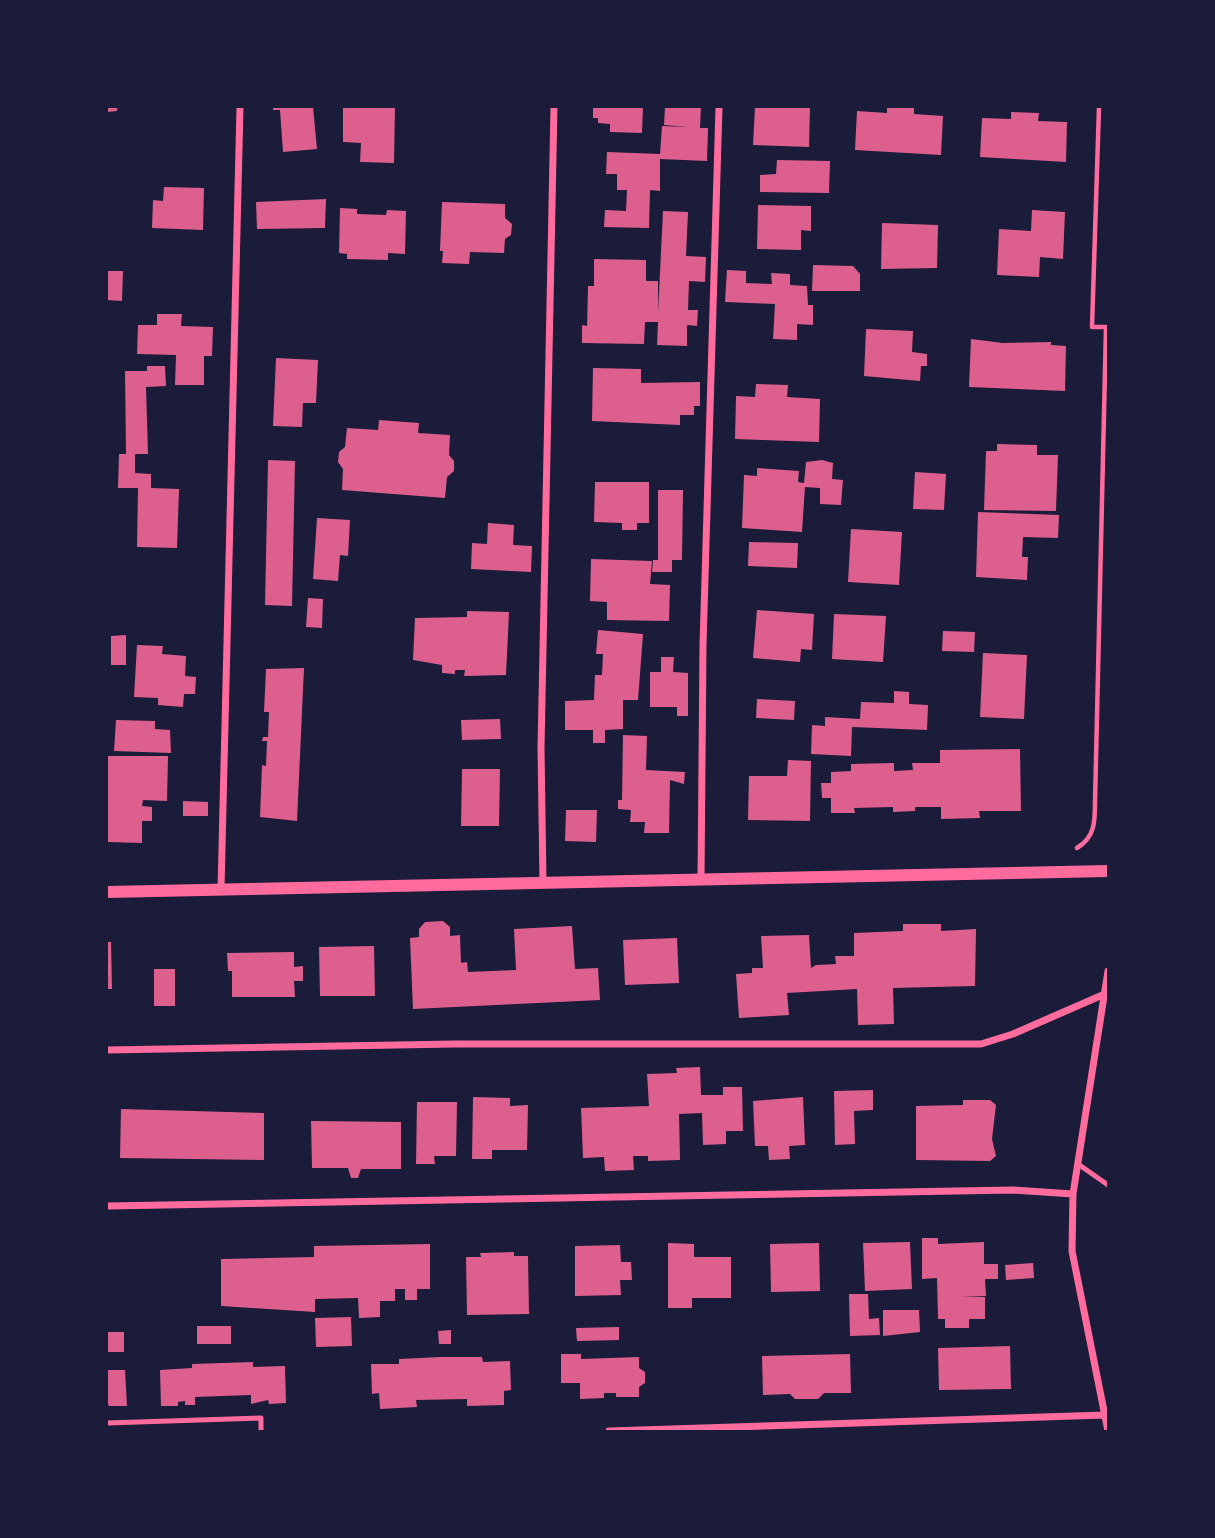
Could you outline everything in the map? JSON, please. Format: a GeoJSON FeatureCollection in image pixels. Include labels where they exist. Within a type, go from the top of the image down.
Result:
{"type":"FeatureCollection","features":[{"type":"Feature","properties":{"kind":"street"},"geometry":{"type":"LineString","coordinates":[[221,889],[240,107]]}},
{"type":"Feature","properties":{"kind":"street"},"geometry":{"type":"LineString","coordinates":[[542,883],[541,734],[554,107]]}},
{"type":"Feature","properties":{"kind":"street"},"geometry":{"type":"LineString","coordinates":[[701,879],[703,645],[719,107]]}},
{"type":"Feature","properties":{"kind":"street"},"geometry":{"type":"LineString","coordinates":[[107,892],[1108,871]]}},
{"type":"Feature","properties":{"kind":"street"},"geometry":{"type":"LineString","coordinates":[[1108,971],[1107,993],[1073,1194],[1072,1251],[1108,1431]]}},
{"type":"Feature","properties":{"kind":"street"},"geometry":{"type":"LineString","coordinates":[[107,1050],[454,1044],[981,1044],[1013,1034],[1107,993]]}},
{"type":"Feature","properties":{"kind":"street"},"geometry":{"type":"LineString","coordinates":[[107,1206],[1024,1190],[1073,1194]]}},
{"type":"Feature","properties":{"kind":"street"},"geometry":{"type":"LineString","coordinates":[[609,1431],[1105,1415]]}},
{"type":"Feature","properties":{"kind":"lane"},"geometry":{"type":"LineString","coordinates":[[1078,1164],[1108,1185]]}},
{"type":"Feature","properties":{"kind":"lane"},"geometry":{"type":"LineString","coordinates":[[107,1423],[261,1418],[261,1431]]}},
{"type":"Feature","properties":{"kind":"path"},"geometry":{"type":"LineString","coordinates":[[1065,850],[1085,843],[1095,821],[1105,327],[1092,327],[1099,107]]}},
{"type":"Feature","properties":{"kind":"building"},"geometry":{"type":"Polygon","coordinates":[[[107,107],[117,107],[117,111],[107,112],[107,107]]]}},
{"type":"Feature","properties":{"kind":"building"},"geometry":{"type":"Polygon","coordinates":[[[273,107],[313,107],[317,149],[283,152],[280,110],[273,110],[273,107]]]}},
{"type":"Feature","properties":{"kind":"building"},"geometry":{"type":"Polygon","coordinates":[[[343,107],[395,107],[394,163],[360,162],[361,143],[343,142],[343,107]]]}},
{"type":"Feature","properties":{"kind":"building"},"geometry":{"type":"Polygon","coordinates":[[[593,107],[643,107],[642,133],[610,132],[610,124],[598,123],[598,118],[593,118],[593,107]]]}},
{"type":"Feature","properties":{"kind":"building"},"geometry":{"type":"Polygon","coordinates":[[[665,107],[701,107],[700,128],[708,128],[707,161],[660,159],[660,191],[650,190],[649,228],[604,227],[605,210],[626,211],[627,190],[617,190],[617,174],[606,174],[607,152],[660,154],[662,126],[688,127],[664,125],[665,107]]]}},
{"type":"Feature","properties":{"kind":"building"},"geometry":{"type":"Polygon","coordinates":[[[755,107],[810,107],[809,147],[753,145],[755,107]]]}},
{"type":"Feature","properties":{"kind":"building"},"geometry":{"type":"Polygon","coordinates":[[[887,107],[914,107],[914,114],[943,116],[941,155],[855,150],[857,111],[887,113],[887,107]]]}},
{"type":"Feature","properties":{"kind":"building"},"geometry":{"type":"Polygon","coordinates":[[[1011,112],[1039,113],[1038,121],[1067,122],[1066,162],[980,157],[982,118],[1011,119],[1011,112]]]}},
{"type":"Feature","properties":{"kind":"building"},"geometry":{"type":"Polygon","coordinates":[[[777,160],[830,161],[829,193],[760,192],[760,175],[776,174],[777,160]]]}},
{"type":"Feature","properties":{"kind":"building"},"geometry":{"type":"Polygon","coordinates":[[[164,187],[204,188],[203,230],[152,228],[153,200],[163,201],[164,187]]]}},
{"type":"Feature","properties":{"kind":"building"},"geometry":{"type":"Polygon","coordinates":[[[326,199],[325,228],[257,229],[256,202],[326,199]]]}},
{"type":"Feature","properties":{"kind":"building"},"geometry":{"type":"Polygon","coordinates":[[[442,202],[505,204],[505,218],[512,224],[511,235],[505,239],[504,253],[470,252],[469,264],[442,263],[442,202]]]}},
{"type":"Feature","properties":{"kind":"building"},"geometry":{"type":"Polygon","coordinates":[[[758,205],[811,206],[811,231],[801,230],[801,250],[757,249],[758,205]]]}},
{"type":"Feature","properties":{"kind":"building"},"geometry":{"type":"Polygon","coordinates":[[[340,208],[357,209],[357,214],[386,215],[387,210],[406,211],[405,254],[388,253],[388,260],[347,259],[347,254],[339,253],[340,208]]]}},
{"type":"Feature","properties":{"kind":"building"},"geometry":{"type":"Polygon","coordinates":[[[1032,210],[1065,212],[1063,259],[1040,257],[1039,277],[997,275],[999,229],[1031,231],[1032,210]]]}},
{"type":"Feature","properties":{"kind":"building"},"geometry":{"type":"Polygon","coordinates":[[[663,211],[688,212],[686,256],[706,257],[705,282],[689,281],[688,310],[698,310],[697,326],[687,325],[687,346],[657,345],[658,322],[645,322],[644,344],[582,343],[582,325],[587,326],[588,286],[594,286],[594,259],[646,260],[646,281],[658,281],[658,313],[663,211]]]}},
{"type":"Feature","properties":{"kind":"building"},"geometry":{"type":"Polygon","coordinates":[[[882,223],[938,225],[937,268],[881,269],[882,223]]]}},
{"type":"Feature","properties":{"kind":"building"},"geometry":{"type":"Polygon","coordinates":[[[813,265],[853,266],[860,274],[860,291],[812,291],[813,265]]]}},
{"type":"Feature","properties":{"kind":"building"},"geometry":{"type":"Polygon","coordinates":[[[727,270],[746,271],[746,283],[772,284],[771,273],[790,274],[790,285],[807,286],[808,305],[813,305],[813,325],[797,324],[797,340],[773,339],[775,304],[725,302],[727,270]]]}},
{"type":"Feature","properties":{"kind":"building"},"geometry":{"type":"Polygon","coordinates":[[[107,271],[123,271],[122,301],[107,300],[107,271]]]}},
{"type":"Feature","properties":{"kind":"building"},"geometry":{"type":"Polygon","coordinates":[[[157,314],[182,314],[181,326],[213,327],[212,356],[204,356],[204,385],[175,385],[176,355],[137,354],[138,325],[157,325],[157,314]]]}},
{"type":"Feature","properties":{"kind":"building"},"geometry":{"type":"Polygon","coordinates":[[[866,329],[913,331],[912,352],[927,354],[927,366],[921,366],[920,381],[864,376],[866,329]]]}},
{"type":"Feature","properties":{"kind":"building"},"geometry":{"type":"Polygon","coordinates":[[[971,339],[1003,343],[1051,342],[1051,345],[1066,346],[1065,391],[969,387],[971,339]]]}},
{"type":"Feature","properties":{"kind":"building"},"geometry":{"type":"Polygon","coordinates":[[[276,358],[318,360],[316,403],[303,403],[302,427],[273,426],[276,358]]]}},
{"type":"Feature","properties":{"kind":"building"},"geometry":{"type":"Polygon","coordinates":[[[147,366],[165,366],[166,386],[146,387],[148,454],[135,454],[135,473],[151,474],[151,488],[179,489],[177,548],[137,547],[138,488],[118,488],[119,454],[126,454],[125,371],[147,371],[147,366]]]}},
{"type":"Feature","properties":{"kind":"building"},"geometry":{"type":"Polygon","coordinates":[[[593,368],[641,369],[641,383],[700,382],[700,406],[694,406],[694,415],[680,415],[680,425],[592,421],[593,368]]]}},
{"type":"Feature","properties":{"kind":"building"},"geometry":{"type":"Polygon","coordinates":[[[756,384],[788,385],[787,397],[820,399],[819,442],[735,439],[736,396],[755,397],[756,384]]]}},
{"type":"Feature","properties":{"kind":"building"},"geometry":{"type":"Polygon","coordinates":[[[379,420],[419,423],[418,433],[450,435],[449,455],[454,461],[454,471],[447,477],[445,498],[342,490],[343,469],[338,462],[339,452],[345,447],[347,428],[378,430],[379,420]]]}},
{"type":"Feature","properties":{"kind":"building"},"geometry":{"type":"Polygon","coordinates":[[[997,444],[1037,445],[1037,455],[1058,455],[1056,511],[984,510],[986,451],[997,451],[997,444]]]}},
{"type":"Feature","properties":{"kind":"building"},"geometry":{"type":"Polygon","coordinates":[[[268,460],[295,461],[292,606],[265,605],[268,460]]]}},
{"type":"Feature","properties":{"kind":"building"},"geometry":{"type":"Polygon","coordinates":[[[822,460],[833,463],[832,479],[843,480],[841,505],[820,504],[820,488],[805,487],[802,532],[742,528],[744,475],[757,476],[757,468],[799,471],[798,482],[804,483],[806,462],[822,460]]]}},
{"type":"Feature","properties":{"kind":"building"},"geometry":{"type":"Polygon","coordinates":[[[915,472],[946,474],[944,510],[913,509],[915,472]]]}},
{"type":"Feature","properties":{"kind":"building"},"geometry":{"type":"Polygon","coordinates":[[[595,482],[649,482],[649,523],[637,523],[637,530],[622,530],[622,523],[594,522],[595,482]]]}},
{"type":"Feature","properties":{"kind":"building"},"geometry":{"type":"Polygon","coordinates":[[[658,490],[683,490],[682,560],[672,560],[672,572],[652,572],[653,560],[658,560],[658,490]]]}},
{"type":"Feature","properties":{"kind":"building"},"geometry":{"type":"Polygon","coordinates":[[[978,512],[1059,515],[1058,538],[1023,537],[1022,557],[1028,557],[1027,580],[976,577],[978,512]]]}},
{"type":"Feature","properties":{"kind":"building"},"geometry":{"type":"Polygon","coordinates":[[[317,518],[350,520],[348,556],[340,555],[338,581],[313,579],[317,518]]]}},
{"type":"Feature","properties":{"kind":"building"},"geometry":{"type":"Polygon","coordinates":[[[488,523],[514,525],[513,545],[532,546],[531,572],[471,569],[472,543],[487,544],[488,523]]]}},
{"type":"Feature","properties":{"kind":"building"},"geometry":{"type":"Polygon","coordinates":[[[851,529],[902,532],[899,585],[848,582],[851,529]]]}},
{"type":"Feature","properties":{"kind":"building"},"geometry":{"type":"Polygon","coordinates":[[[749,542],[798,543],[797,568],[748,566],[749,542]]]}},
{"type":"Feature","properties":{"kind":"building"},"geometry":{"type":"Polygon","coordinates":[[[591,559],[652,561],[650,584],[670,585],[669,621],[607,620],[607,602],[590,601],[591,559]]]}},
{"type":"Feature","properties":{"kind":"building"},"geometry":{"type":"Polygon","coordinates":[[[308,598],[323,599],[322,628],[306,627],[308,598]]]}},
{"type":"Feature","properties":{"kind":"building"},"geometry":{"type":"Polygon","coordinates":[[[757,610],[814,614],[812,650],[801,649],[800,662],[753,658],[757,610]]]}},
{"type":"Feature","properties":{"kind":"building"},"geometry":{"type":"Polygon","coordinates":[[[467,611],[509,612],[506,675],[464,676],[465,670],[455,670],[455,674],[442,673],[442,665],[413,660],[415,618],[467,617],[467,611]]]}},
{"type":"Feature","properties":{"kind":"building"},"geometry":{"type":"Polygon","coordinates":[[[834,614],[886,616],[883,662],[832,659],[834,614]]]}},
{"type":"Feature","properties":{"kind":"building"},"geometry":{"type":"Polygon","coordinates":[[[598,630],[643,634],[638,700],[623,700],[623,729],[605,730],[605,743],[593,743],[593,730],[565,730],[565,701],[594,700],[595,675],[602,675],[603,654],[596,654],[598,630]]]}},
{"type":"Feature","properties":{"kind":"building"},"geometry":{"type":"Polygon","coordinates":[[[943,631],[975,632],[974,652],[942,651],[943,631]]]}},
{"type":"Feature","properties":{"kind":"building"},"geometry":{"type":"Polygon","coordinates":[[[126,635],[126,665],[111,665],[111,636],[126,635]]]}},
{"type":"Feature","properties":{"kind":"building"},"geometry":{"type":"Polygon","coordinates":[[[137,645],[163,646],[162,654],[186,656],[185,676],[196,677],[195,694],[184,694],[183,707],[158,705],[158,698],[134,697],[137,645]]]}},
{"type":"Feature","properties":{"kind":"building"},"geometry":{"type":"Polygon","coordinates":[[[983,653],[1027,655],[1024,719],[980,717],[983,653]]]}},
{"type":"Feature","properties":{"kind":"building"},"geometry":{"type":"Polygon","coordinates":[[[661,657],[674,657],[673,672],[688,673],[688,716],[677,716],[677,707],[650,707],[650,672],[661,672],[661,657]]]}},
{"type":"Feature","properties":{"kind":"building"},"geometry":{"type":"Polygon","coordinates":[[[304,668],[297,821],[260,817],[262,765],[266,766],[267,741],[262,741],[263,737],[268,737],[269,712],[264,712],[266,669],[304,668]]]}},
{"type":"Feature","properties":{"kind":"building"},"geometry":{"type":"Polygon","coordinates":[[[894,691],[909,692],[909,704],[928,705],[927,730],[852,727],[851,756],[811,754],[812,725],[825,726],[825,717],[860,719],[861,702],[894,703],[894,691]]]}},
{"type":"Feature","properties":{"kind":"building"},"geometry":{"type":"Polygon","coordinates":[[[757,699],[795,701],[794,720],[756,718],[757,699]]]}},
{"type":"Feature","properties":{"kind":"building"},"geometry":{"type":"Polygon","coordinates":[[[500,719],[501,739],[462,740],[461,720],[500,719]]]}},
{"type":"Feature","properties":{"kind":"building"},"geometry":{"type":"Polygon","coordinates":[[[116,720],[155,721],[155,729],[170,730],[171,753],[114,751],[116,720]]]}},
{"type":"Feature","properties":{"kind":"building"},"geometry":{"type":"Polygon","coordinates":[[[623,735],[647,736],[646,770],[685,772],[684,784],[670,780],[669,833],[644,833],[645,822],[630,822],[631,810],[618,809],[618,800],[622,800],[623,735]]]}},
{"type":"Feature","properties":{"kind":"building"},"geometry":{"type":"Polygon","coordinates":[[[1020,749],[1021,811],[979,811],[980,818],[941,819],[941,807],[915,807],[915,811],[893,812],[893,807],[854,808],[855,813],[831,813],[831,798],[822,798],[821,783],[831,783],[831,772],[851,771],[851,764],[894,763],[894,771],[913,770],[912,763],[940,763],[940,750],[1020,749]]]}},
{"type":"Feature","properties":{"kind":"building"},"geometry":{"type":"Polygon","coordinates":[[[107,756],[168,756],[167,801],[143,800],[142,806],[152,807],[152,821],[142,821],[142,843],[107,842],[107,756]]]}},
{"type":"Feature","properties":{"kind":"building"},"geometry":{"type":"Polygon","coordinates":[[[788,760],[811,761],[810,821],[748,820],[749,776],[787,776],[788,760]]]}},
{"type":"Feature","properties":{"kind":"building"},"geometry":{"type":"Polygon","coordinates":[[[462,769],[500,769],[499,826],[461,826],[462,769]]]}},
{"type":"Feature","properties":{"kind":"building"},"geometry":{"type":"Polygon","coordinates":[[[183,801],[208,802],[208,816],[183,816],[183,801]]]}},
{"type":"Feature","properties":{"kind":"building"},"geometry":{"type":"Polygon","coordinates":[[[566,810],[597,810],[596,842],[565,841],[566,810]]]}},
{"type":"Feature","properties":{"kind":"building"},"geometry":{"type":"Polygon","coordinates":[[[443,921],[450,927],[450,936],[460,935],[461,963],[467,962],[468,972],[516,970],[514,929],[572,926],[575,969],[598,968],[600,1000],[413,1009],[410,938],[419,937],[419,929],[425,922],[443,921]]]}},
{"type":"Feature","properties":{"kind":"building"},"geometry":{"type":"Polygon","coordinates":[[[903,924],[941,924],[941,931],[976,929],[975,986],[893,988],[894,1024],[858,1025],[857,989],[787,993],[789,1015],[739,1018],[736,974],[752,973],[752,968],[763,968],[761,936],[809,935],[811,968],[816,965],[836,964],[835,956],[854,956],[854,933],[903,931],[903,924]]]}},
{"type":"Feature","properties":{"kind":"building"},"geometry":{"type":"Polygon","coordinates":[[[677,938],[679,983],[625,985],[623,940],[677,938]]]}},
{"type":"Feature","properties":{"kind":"building"},"geometry":{"type":"Polygon","coordinates":[[[107,942],[111,942],[112,989],[107,989],[107,942]]]}},
{"type":"Feature","properties":{"kind":"building"},"geometry":{"type":"Polygon","coordinates":[[[374,946],[375,996],[320,996],[319,947],[374,946]]]}},
{"type":"Feature","properties":{"kind":"building"},"geometry":{"type":"Polygon","coordinates":[[[294,952],[294,967],[303,966],[303,981],[294,981],[295,997],[232,997],[232,971],[228,971],[227,953],[294,952]]]}},
{"type":"Feature","properties":{"kind":"building"},"geometry":{"type":"Polygon","coordinates":[[[154,969],[175,969],[175,1006],[154,1006],[154,969]]]}},
{"type":"Feature","properties":{"kind":"building"},"geometry":{"type":"Polygon","coordinates":[[[700,1067],[701,1095],[723,1095],[723,1087],[742,1087],[743,1131],[726,1131],[726,1144],[703,1145],[702,1113],[679,1114],[680,1160],[648,1161],[648,1156],[633,1156],[634,1170],[605,1171],[604,1157],[583,1158],[581,1108],[649,1106],[647,1074],[677,1073],[676,1068],[700,1067]]]}},
{"type":"Feature","properties":{"kind":"building"},"geometry":{"type":"Polygon","coordinates":[[[873,1090],[873,1110],[854,1111],[855,1144],[835,1145],[834,1091],[873,1090]]]}},
{"type":"Feature","properties":{"kind":"building"},"geometry":{"type":"Polygon","coordinates":[[[473,1097],[510,1098],[510,1106],[528,1105],[527,1150],[492,1150],[492,1159],[472,1159],[473,1097]]]}},
{"type":"Feature","properties":{"kind":"building"},"geometry":{"type":"Polygon","coordinates":[[[803,1097],[805,1145],[789,1146],[790,1159],[769,1160],[768,1146],[755,1146],[753,1101],[803,1097]]]}},
{"type":"Feature","properties":{"kind":"building"},"geometry":{"type":"Polygon","coordinates":[[[963,1100],[990,1100],[996,1105],[992,1139],[996,1156],[990,1161],[916,1160],[916,1106],[963,1105],[963,1100]]]}},
{"type":"Feature","properties":{"kind":"building"},"geometry":{"type":"Polygon","coordinates":[[[417,1102],[457,1102],[456,1156],[434,1156],[435,1164],[416,1164],[417,1102]]]}},
{"type":"Feature","properties":{"kind":"building"},"geometry":{"type":"Polygon","coordinates":[[[121,1109],[264,1113],[264,1160],[120,1158],[121,1109]]]}},
{"type":"Feature","properties":{"kind":"building"},"geometry":{"type":"Polygon","coordinates":[[[311,1121],[401,1122],[401,1169],[361,1169],[358,1178],[351,1178],[348,1168],[312,1168],[311,1121]]]}},
{"type":"Feature","properties":{"kind":"building"},"geometry":{"type":"Polygon","coordinates":[[[922,1238],[938,1238],[938,1244],[984,1242],[984,1264],[998,1264],[998,1279],[985,1279],[986,1296],[961,1297],[985,1297],[985,1319],[969,1319],[969,1328],[945,1328],[945,1319],[938,1319],[937,1278],[922,1279],[922,1238]]]}},
{"type":"Feature","properties":{"kind":"building"},"geometry":{"type":"Polygon","coordinates":[[[910,1242],[912,1289],[865,1291],[863,1243],[910,1242]]]}},
{"type":"Feature","properties":{"kind":"building"},"geometry":{"type":"Polygon","coordinates":[[[668,1243],[694,1244],[694,1257],[731,1257],[731,1298],[692,1298],[692,1308],[668,1308],[668,1243]]]}},
{"type":"Feature","properties":{"kind":"building"},"geometry":{"type":"Polygon","coordinates":[[[819,1243],[820,1291],[771,1292],[770,1244],[819,1243]]]}},
{"type":"Feature","properties":{"kind":"building"},"geometry":{"type":"Polygon","coordinates":[[[430,1244],[430,1289],[417,1289],[417,1300],[405,1300],[405,1289],[395,1289],[395,1301],[380,1301],[380,1317],[359,1318],[358,1298],[315,1299],[315,1312],[221,1306],[221,1259],[314,1257],[314,1246],[430,1244]]]}},
{"type":"Feature","properties":{"kind":"building"},"geometry":{"type":"Polygon","coordinates":[[[620,1245],[621,1262],[631,1262],[632,1280],[620,1280],[621,1295],[575,1296],[575,1246],[620,1245]]]}},
{"type":"Feature","properties":{"kind":"building"},"geometry":{"type":"Polygon","coordinates":[[[514,1252],[514,1256],[528,1256],[529,1314],[467,1315],[466,1257],[481,1257],[480,1253],[514,1252]]]}},
{"type":"Feature","properties":{"kind":"building"},"geometry":{"type":"Polygon","coordinates":[[[1033,1263],[1034,1278],[1006,1280],[1005,1265],[1033,1263]]]}},
{"type":"Feature","properties":{"kind":"building"},"geometry":{"type":"Polygon","coordinates":[[[849,1294],[868,1294],[869,1319],[879,1318],[880,1335],[850,1336],[849,1294]]]}},
{"type":"Feature","properties":{"kind":"building"},"geometry":{"type":"Polygon","coordinates":[[[883,1310],[919,1310],[920,1332],[883,1336],[883,1310]]]}},
{"type":"Feature","properties":{"kind":"building"},"geometry":{"type":"Polygon","coordinates":[[[351,1317],[352,1346],[316,1347],[315,1318],[351,1317]]]}},
{"type":"Feature","properties":{"kind":"building"},"geometry":{"type":"Polygon","coordinates":[[[197,1326],[231,1326],[231,1344],[197,1344],[197,1326]]]}},
{"type":"Feature","properties":{"kind":"building"},"geometry":{"type":"Polygon","coordinates":[[[619,1327],[619,1340],[577,1341],[576,1328],[619,1327]]]}},
{"type":"Feature","properties":{"kind":"building"},"geometry":{"type":"Polygon","coordinates":[[[451,1330],[451,1344],[439,1344],[438,1331],[451,1330]]]}},
{"type":"Feature","properties":{"kind":"building"},"geometry":{"type":"Polygon","coordinates":[[[107,1332],[124,1332],[124,1352],[107,1352],[107,1332]]]}},
{"type":"Feature","properties":{"kind":"building"},"geometry":{"type":"Polygon","coordinates":[[[1010,1346],[1011,1389],[939,1390],[938,1348],[1010,1346]]]}},
{"type":"Feature","properties":{"kind":"building"},"geometry":{"type":"Polygon","coordinates":[[[561,1354],[581,1354],[581,1359],[639,1357],[639,1368],[645,1372],[645,1383],[639,1387],[639,1397],[616,1397],[616,1393],[604,1393],[604,1398],[580,1399],[580,1383],[561,1383],[561,1354]]]}},
{"type":"Feature","properties":{"kind":"building"},"geometry":{"type":"Polygon","coordinates":[[[850,1354],[851,1393],[824,1393],[818,1399],[795,1399],[790,1394],[763,1395],[762,1356],[850,1354]]]}},
{"type":"Feature","properties":{"kind":"building"},"geometry":{"type":"Polygon","coordinates":[[[482,1357],[483,1362],[510,1361],[511,1390],[504,1391],[504,1405],[467,1406],[467,1399],[416,1400],[417,1407],[380,1409],[379,1393],[372,1394],[371,1364],[399,1364],[399,1359],[482,1357]]]}},
{"type":"Feature","properties":{"kind":"building"},"geometry":{"type":"Polygon","coordinates":[[[253,1362],[253,1367],[285,1366],[286,1403],[269,1404],[268,1400],[251,1404],[251,1395],[195,1397],[195,1405],[185,1405],[185,1401],[178,1402],[178,1406],[161,1406],[160,1370],[192,1368],[192,1364],[253,1362]]]}},
{"type":"Feature","properties":{"kind":"building"},"geometry":{"type":"Polygon","coordinates":[[[107,1370],[125,1370],[127,1406],[109,1406],[107,1403],[107,1370]]]}}]}
